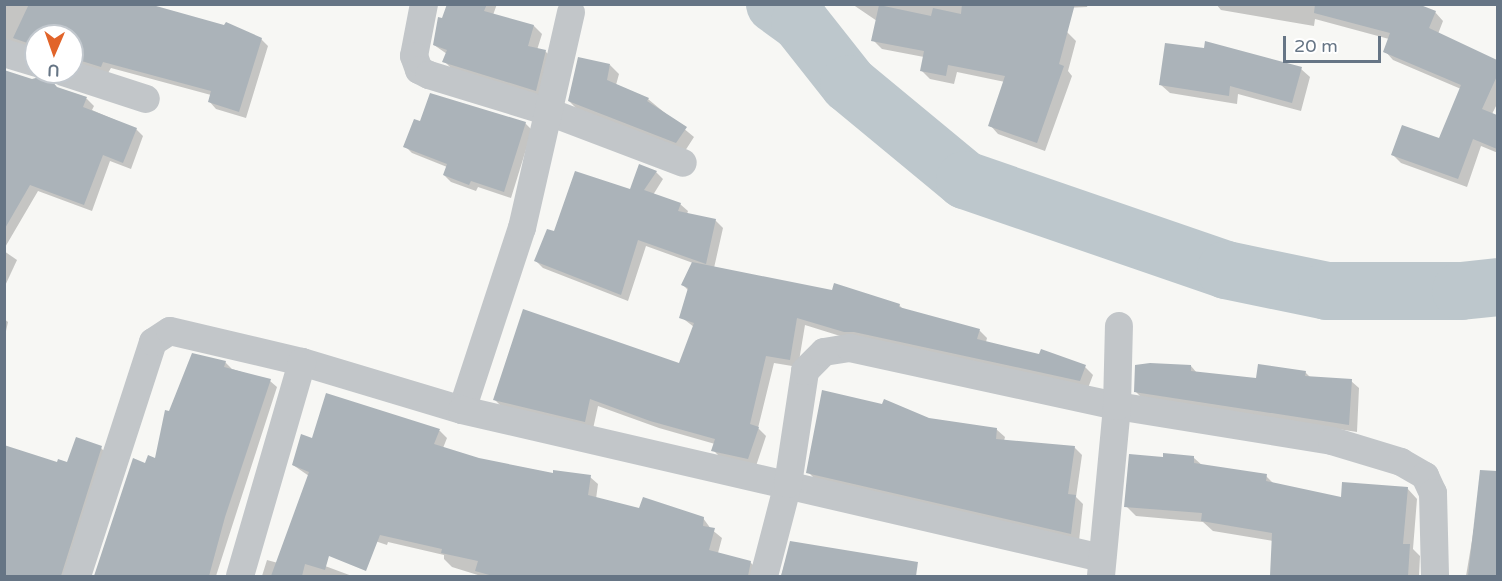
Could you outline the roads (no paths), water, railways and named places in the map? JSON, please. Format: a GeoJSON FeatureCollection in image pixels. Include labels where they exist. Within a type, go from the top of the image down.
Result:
{"type":"FeatureCollection","features":[{"type":"Feature","properties":{"kind":"street"},"geometry":{"type":"LineString","coordinates":[[424,4],[414,56],[419,70],[549,112],[683,164]]}},
{"type":"Feature","properties":{"kind":"street"},"geometry":{"type":"LineString","coordinates":[[462,410],[522,228],[570,13]]}},
{"type":"Feature","properties":{"kind":"street"},"geometry":{"type":"LineString","coordinates":[[4,53],[24,59]]}},
{"type":"Feature","properties":{"kind":"street"},"geometry":{"type":"LineString","coordinates":[[84,79],[146,99]]}},
{"type":"Feature","properties":{"kind":"street"},"geometry":{"type":"LineString","coordinates":[[77,576],[153,342],[170,331],[302,362],[462,410],[788,484],[1101,567],[1117,406],[1119,326]]}},
{"type":"Feature","properties":{"kind":"street"},"geometry":{"type":"LineString","coordinates":[[765,576],[788,484],[805,371],[824,352],[850,348],[1117,406],[1332,441],[1401,462],[1425,476],[1433,493],[1435,576]]}},
{"type":"Feature","properties":{"kind":"street"},"geometry":{"type":"LineString","coordinates":[[240,576],[302,362]]}},
{"type":"Feature","properties":{"kind":"waterway"},"geometry":{"type":"LineString","coordinates":[[775,4],[800,22],[849,84],[965,180],[1226,270],[1327,291],[1461,291],[1498,287]]}}]}
